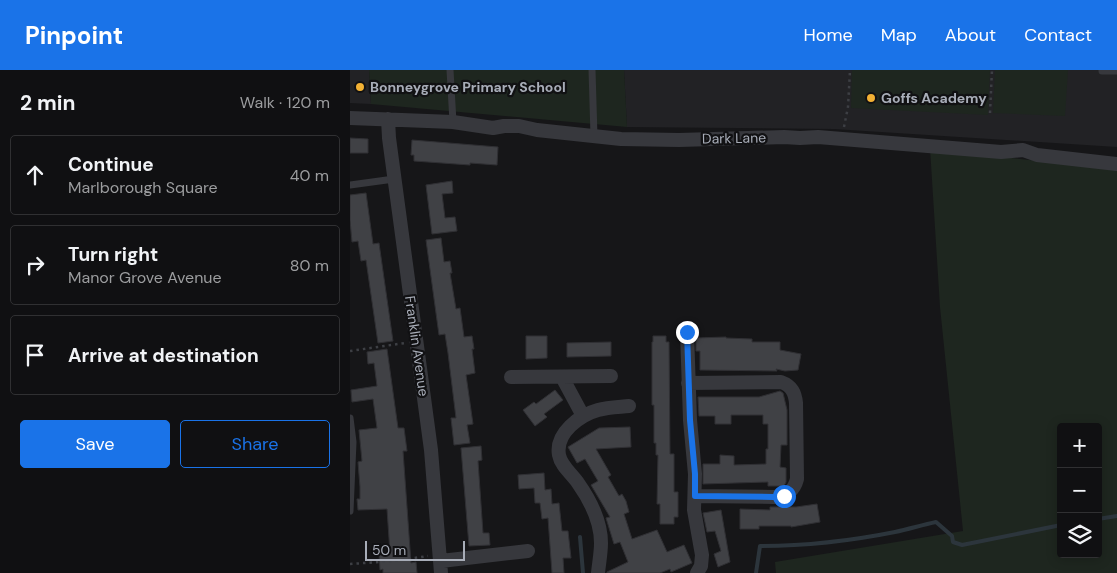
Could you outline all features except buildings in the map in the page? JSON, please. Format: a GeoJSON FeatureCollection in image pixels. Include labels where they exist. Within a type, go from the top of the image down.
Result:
{"type":"FeatureCollection","features":[{"type":"Feature","properties":{"kind":"street","name":"Dark Lane"},"geometry":{"type":"LineString","coordinates":[[350,118],[453,122],[493,128],[519,126],[537,130],[621,138],[679,140],[784,137],[841,138],[1001,152],[1023,150],[1037,155],[1117,164]]}},
{"type":"Feature","properties":{"kind":"street","name":"Franklin Avenue"},"geometry":{"type":"LineString","coordinates":[[388,119],[394,179],[432,450],[441,563]]}},
{"type":"Feature","properties":{"kind":"street"},"geometry":{"type":"LineString","coordinates":[[687,332],[690,420],[695,474],[694,510],[702,555],[701,566],[697,573]]}},
{"type":"Feature","properties":{"kind":"street"},"geometry":{"type":"LineString","coordinates":[[511,377],[611,376]]}},
{"type":"Feature","properties":{"kind":"street"},"geometry":{"type":"LineString","coordinates":[[562,377],[583,416]]}},
{"type":"Feature","properties":{"kind":"street"},"geometry":{"type":"LineString","coordinates":[[688,383],[782,382],[788,385],[794,392],[796,403],[797,479],[791,491],[784,496],[774,497],[695,496]]}},
{"type":"Feature","properties":{"kind":"street"},"geometry":{"type":"LineString","coordinates":[[598,573],[601,534],[587,497],[563,464],[559,452],[561,438],[583,416],[599,409],[629,406]]}},
{"type":"Feature","properties":{"kind":"street"},"geometry":{"type":"LineString","coordinates":[[441,563],[528,551]]}},
{"type":"Feature","properties":{"kind":"lane"},"geometry":{"type":"LineString","coordinates":[[450,70],[453,122]]}},
{"type":"Feature","properties":{"kind":"lane"},"geometry":{"type":"LineString","coordinates":[[592,70],[594,136]]}},
{"type":"Feature","properties":{"kind":"lane"},"geometry":{"type":"LineString","coordinates":[[1102,70],[1102,72],[1117,71]]}},
{"type":"Feature","properties":{"kind":"lane"},"geometry":{"type":"LineString","coordinates":[[350,185],[394,179]]}},
{"type":"Feature","properties":{"kind":"lane"},"geometry":{"type":"LineString","coordinates":[[350,418],[353,442],[350,511]]}},
{"type":"Feature","properties":{"kind":"path"},"geometry":{"type":"LineString","coordinates":[[841,138],[848,107],[850,70]]}},
{"type":"Feature","properties":{"kind":"path"},"geometry":{"type":"LineString","coordinates":[[990,114],[992,70]]}},
{"type":"Feature","properties":{"kind":"path"},"geometry":{"type":"LineString","coordinates":[[350,351],[416,341]]}},
{"type":"Feature","properties":{"kind":"path"},"geometry":{"type":"LineString","coordinates":[[350,564],[394,561],[441,563]]}},
{"type":"Feature","properties":{"kind":"shaded area","name":"Bonneygrove Primary School"},"geometry":{"type":"Polygon","coordinates":[[[350,70],[369,70],[371,104],[350,103],[350,70]]]}},
{"type":"Feature","properties":{"kind":"shaded area"},"geometry":{"type":"Polygon","coordinates":[[[369,70],[624,70],[627,127],[371,104],[369,70]]]}},
{"type":"Feature","properties":{"kind":"shaded area","name":"Goffs Academy"},"geometry":{"type":"Polygon","coordinates":[[[624,70],[1117,70],[1117,147],[834,129],[627,127],[624,70]]]}},
{"type":"Feature","properties":{"kind":"shaded area"},"geometry":{"type":"Polygon","coordinates":[[[852,70],[990,70],[988,115],[851,108],[852,70]]]}},
{"type":"Feature","properties":{"kind":"shaded area"},"geometry":{"type":"Polygon","coordinates":[[[995,70],[1068,70],[1065,116],[993,113],[995,70]]]}},
{"type":"Feature","properties":{"kind":"shaded area"},"geometry":{"type":"Polygon","coordinates":[[[930,148],[1117,169],[1117,573],[776,573],[775,562],[963,531],[940,307],[930,148]]]}},
{"type":"Feature","properties":{"kind":"waterway"},"geometry":{"type":"LineString","coordinates":[[1102,518],[1117,516]]}},
{"type":"Feature","properties":{"kind":"waterway"},"geometry":{"type":"LineString","coordinates":[[756,573],[760,546],[811,544],[861,538],[936,522],[952,536],[953,542],[962,545],[1057,526]]}},
{"type":"Feature","properties":{"kind":"waterway"},"geometry":{"type":"LineString","coordinates":[[580,537],[583,573]]}},
{"type":"Feature","properties":{"kind":"place","name":"Bonneygrove Primary School"},"geometry":{"type":"Point","coordinates":[360,87]}},
{"type":"Feature","properties":{"kind":"place","name":"Goffs Academy"},"geometry":{"type":"Point","coordinates":[871,98]}},
{"type":"Feature","properties":{"kind":"route"},"geometry":{"type":"LineString","coordinates":[[687,332],[695,496],[784,496]]}}]}
